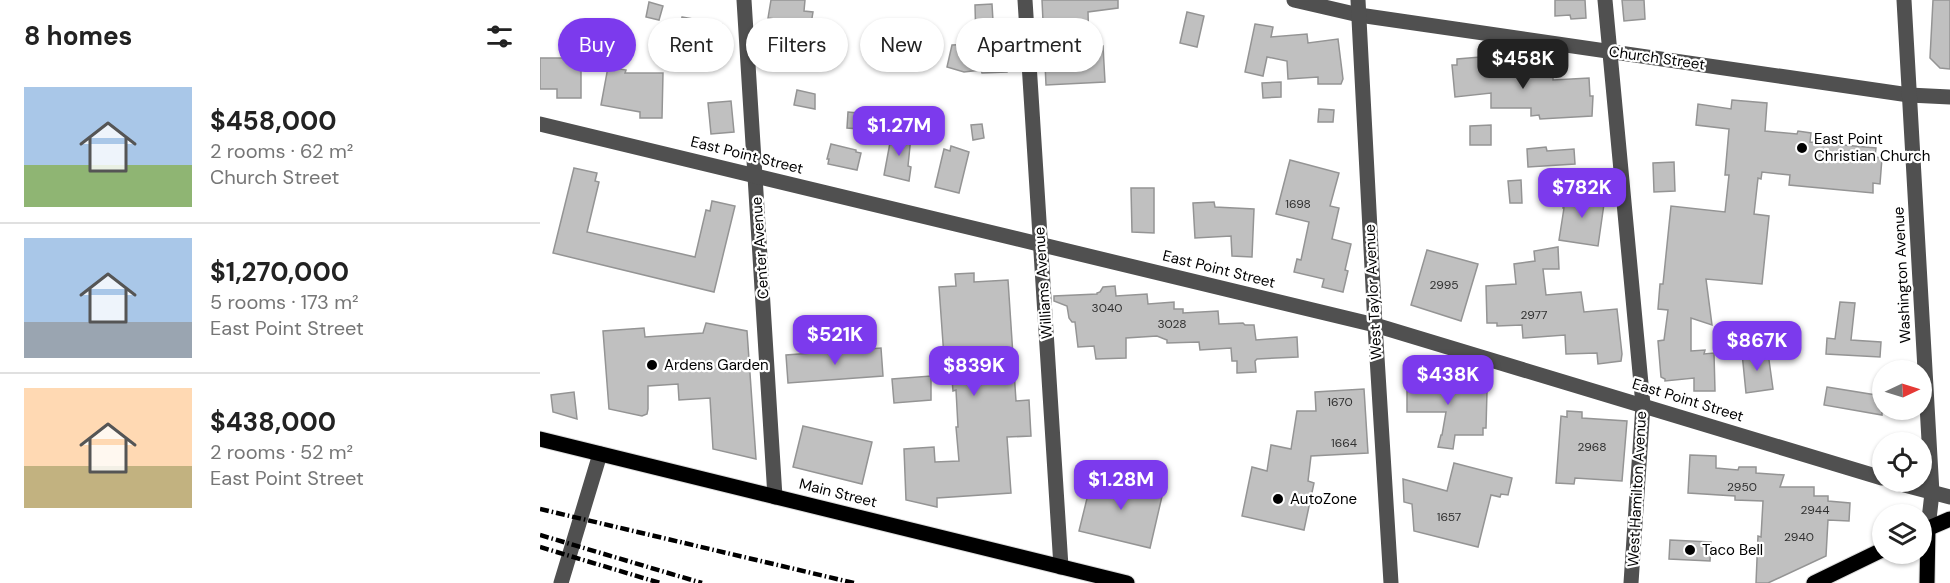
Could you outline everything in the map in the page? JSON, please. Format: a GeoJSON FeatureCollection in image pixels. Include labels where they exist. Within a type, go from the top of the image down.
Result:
{"type":"FeatureCollection","features":[{"type":"Feature","properties":{"kind":"main road","name":"Main Street"},"geometry":{"type":"LineString","coordinates":[[540,438],[1126,583]]}},
{"type":"Feature","properties":{"kind":"main road"},"geometry":{"type":"LineString","coordinates":[[1932,526],[1950,519]]}},
{"type":"Feature","properties":{"kind":"main road"},"geometry":{"type":"LineString","coordinates":[[1814,583],[1872,555]]}},
{"type":"Feature","properties":{"kind":"main road","name":"Washington Avenue"},"geometry":{"type":"LineString","coordinates":[[1926,564],[1927,583]]}},
{"type":"Feature","properties":{"kind":"street","name":"Center Avenue"},"geometry":{"type":"LineString","coordinates":[[744,0],[775,496]]}},
{"type":"Feature","properties":{"kind":"street","name":"Williams Avenue"},"geometry":{"type":"LineString","coordinates":[[1025,0],[1060,567]]}},
{"type":"Feature","properties":{"kind":"street","name":"Church Street"},"geometry":{"type":"LineString","coordinates":[[1294,0],[1359,7],[1610,51],[1910,95],[1950,97]]}},
{"type":"Feature","properties":{"kind":"street","name":"West Hamilton Avenue"},"geometry":{"type":"LineString","coordinates":[[1605,0],[1642,405],[1631,583]]}},
{"type":"Feature","properties":{"kind":"street","name":"Washington Avenue"},"geometry":{"type":"LineString","coordinates":[[1904,0],[1932,493],[1930,504]]}},
{"type":"Feature","properties":{"kind":"street","name":"West Taylor Avenue"},"geometry":{"type":"LineString","coordinates":[[1359,7],[1391,583]]}},
{"type":"Feature","properties":{"kind":"street","name":"East Point Street"},"geometry":{"type":"LineString","coordinates":[[540,124],[1375,325],[1872,475]]}},
{"type":"Feature","properties":{"kind":"street"},"geometry":{"type":"LineString","coordinates":[[561,583],[600,454]]}},
{"type":"Feature","properties":{"kind":"street"},"geometry":{"type":"LineString","coordinates":[[1928,492],[1950,497]]}},
{"type":"Feature","properties":{"kind":"building"},"geometry":{"type":"Polygon","coordinates":[[[771,0],[805,0],[804,11],[813,12],[812,18],[768,18],[771,0]]]}},
{"type":"Feature","properties":{"kind":"building"},"geometry":{"type":"Polygon","coordinates":[[[1042,0],[1118,0],[1118,8],[1088,12],[1088,18],[1043,18],[1042,0]]]}},
{"type":"Feature","properties":{"kind":"building"},"geometry":{"type":"Polygon","coordinates":[[[1555,0],[1585,0],[1586,18],[1571,19],[1570,15],[1555,16],[1555,0]]]}},
{"type":"Feature","properties":{"kind":"building"},"geometry":{"type":"Polygon","coordinates":[[[1622,0],[1644,0],[1645,19],[1624,21],[1622,0]]]}},
{"type":"Feature","properties":{"kind":"building"},"geometry":{"type":"Polygon","coordinates":[[[1933,0],[1950,0],[1950,69],[1940,68],[1930,58],[1933,0]]]}},
{"type":"Feature","properties":{"kind":"building"},"geometry":{"type":"Polygon","coordinates":[[[649,2],[663,6],[660,18],[646,17],[649,2]]]}},
{"type":"Feature","properties":{"kind":"building"},"geometry":{"type":"Polygon","coordinates":[[[992,4],[993,18],[975,18],[975,5],[992,4]]]}},
{"type":"Feature","properties":{"kind":"building"},"geometry":{"type":"Polygon","coordinates":[[[1187,12],[1204,16],[1197,47],[1180,43],[1187,12]]]}},
{"type":"Feature","properties":{"kind":"building"},"geometry":{"type":"Polygon","coordinates":[[[1255,24],[1273,27],[1271,37],[1307,34],[1308,43],[1338,39],[1343,79],[1341,84],[1318,84],[1318,77],[1288,79],[1287,61],[1267,57],[1263,76],[1245,72],[1255,24]]]}},
{"type":"Feature","properties":{"kind":"building"},"geometry":{"type":"Polygon","coordinates":[[[952,45],[956,45],[956,70],[947,67],[952,45]]]}},
{"type":"Feature","properties":{"kind":"building"},"geometry":{"type":"Polygon","coordinates":[[[1103,46],[1105,82],[1046,85],[1045,72],[1103,72],[1103,46]]]}},
{"type":"Feature","properties":{"kind":"building"},"geometry":{"type":"Polygon","coordinates":[[[1480,57],[1480,64],[1512,65],[1512,76],[1553,75],[1553,80],[1589,78],[1590,96],[1593,96],[1592,116],[1540,119],[1539,115],[1531,116],[1531,108],[1491,108],[1491,93],[1455,97],[1452,65],[1457,65],[1457,59],[1480,57]]]}},
{"type":"Feature","properties":{"kind":"building"},"geometry":{"type":"Polygon","coordinates":[[[540,58],[558,58],[558,72],[581,72],[581,98],[557,98],[557,89],[540,89],[540,58]]]}},
{"type":"Feature","properties":{"kind":"building"},"geometry":{"type":"Polygon","coordinates":[[[607,72],[663,73],[662,118],[640,118],[640,112],[601,105],[607,72]]]}},
{"type":"Feature","properties":{"kind":"building"},"geometry":{"type":"Polygon","coordinates":[[[1281,82],[1281,97],[1263,98],[1262,83],[1281,82]]]}},
{"type":"Feature","properties":{"kind":"building"},"geometry":{"type":"Polygon","coordinates":[[[797,90],[815,94],[815,109],[794,105],[797,90]]]}},
{"type":"Feature","properties":{"kind":"building"},"geometry":{"type":"Polygon","coordinates":[[[1732,100],[1767,103],[1765,131],[1797,134],[1798,131],[1811,133],[1810,142],[1876,148],[1875,157],[1882,158],[1880,184],[1873,183],[1873,193],[1789,185],[1790,175],[1762,172],[1761,179],[1758,178],[1754,214],[1769,216],[1762,284],[1706,279],[1712,325],[1691,318],[1691,351],[1705,350],[1704,354],[1714,353],[1715,391],[1694,391],[1694,378],[1665,381],[1661,377],[1658,341],[1664,340],[1668,310],[1658,309],[1660,284],[1663,284],[1671,206],[1725,212],[1729,175],[1725,175],[1729,129],[1696,125],[1698,104],[1731,109],[1732,100]]]}},
{"type":"Feature","properties":{"kind":"building"},"geometry":{"type":"Polygon","coordinates":[[[731,101],[734,132],[711,134],[708,103],[731,101]]]}},
{"type":"Feature","properties":{"kind":"building"},"geometry":{"type":"Polygon","coordinates":[[[1319,109],[1334,110],[1333,122],[1318,122],[1319,109]]]}},
{"type":"Feature","properties":{"kind":"building"},"geometry":{"type":"Polygon","coordinates":[[[848,112],[887,116],[885,131],[847,128],[848,112]]]}},
{"type":"Feature","properties":{"kind":"building"},"geometry":{"type":"Polygon","coordinates":[[[982,124],[984,138],[973,140],[971,125],[982,124]]]}},
{"type":"Feature","properties":{"kind":"building"},"geometry":{"type":"Polygon","coordinates":[[[1491,125],[1491,145],[1470,145],[1470,126],[1491,125]]]}},
{"type":"Feature","properties":{"kind":"building"},"geometry":{"type":"Polygon","coordinates":[[[892,132],[911,136],[909,181],[884,175],[892,132]]]}},
{"type":"Feature","properties":{"kind":"building"},"geometry":{"type":"Polygon","coordinates":[[[831,144],[861,153],[857,170],[828,164],[831,144]]]}},
{"type":"Feature","properties":{"kind":"building"},"geometry":{"type":"Polygon","coordinates":[[[951,146],[969,152],[959,193],[935,187],[944,149],[950,151],[951,146]]]}},
{"type":"Feature","properties":{"kind":"building"},"geometry":{"type":"Polygon","coordinates":[[[1546,147],[1547,151],[1574,149],[1575,164],[1528,167],[1527,149],[1546,147]]]}},
{"type":"Feature","properties":{"kind":"building"},"geometry":{"type":"Polygon","coordinates":[[[1290,160],[1339,173],[1330,206],[1339,208],[1332,239],[1351,244],[1343,292],[1322,287],[1324,279],[1294,272],[1297,259],[1301,260],[1309,222],[1276,214],[1290,160]]]}},
{"type":"Feature","properties":{"kind":"building"},"geometry":{"type":"Polygon","coordinates":[[[1674,162],[1675,191],[1654,192],[1653,163],[1674,162]]]}},
{"type":"Feature","properties":{"kind":"building"},"geometry":{"type":"Polygon","coordinates":[[[574,168],[597,173],[595,181],[599,182],[587,232],[695,257],[706,210],[710,211],[712,201],[735,206],[714,292],[553,253],[574,168]]]}},
{"type":"Feature","properties":{"kind":"building"},"geometry":{"type":"Polygon","coordinates":[[[1521,180],[1522,203],[1510,203],[1508,181],[1521,180]]]}},
{"type":"Feature","properties":{"kind":"building"},"geometry":{"type":"Polygon","coordinates":[[[1131,188],[1154,188],[1154,233],[1132,232],[1131,188]]]}},
{"type":"Feature","properties":{"kind":"building"},"geometry":{"type":"Polygon","coordinates":[[[1576,194],[1605,197],[1598,246],[1559,240],[1564,195],[1575,196],[1576,194]]]}},
{"type":"Feature","properties":{"kind":"building"},"geometry":{"type":"Polygon","coordinates":[[[1214,202],[1215,207],[1254,209],[1252,257],[1232,256],[1231,236],[1195,238],[1193,203],[1214,202]]]}},
{"type":"Feature","properties":{"kind":"building"},"geometry":{"type":"Polygon","coordinates":[[[1558,247],[1559,269],[1543,269],[1546,295],[1581,292],[1584,312],[1617,309],[1621,361],[1598,364],[1597,353],[1566,354],[1565,335],[1523,338],[1522,325],[1497,326],[1497,323],[1487,323],[1486,286],[1516,284],[1514,264],[1535,261],[1534,251],[1558,247]]]}},
{"type":"Feature","properties":{"kind":"building"},"geometry":{"type":"Polygon","coordinates":[[[1427,250],[1478,264],[1461,321],[1411,305],[1427,250]]]}},
{"type":"Feature","properties":{"kind":"building"},"geometry":{"type":"Polygon","coordinates":[[[974,273],[974,282],[1008,280],[1016,401],[1029,400],[1031,436],[1007,437],[1011,493],[937,498],[937,507],[906,500],[904,449],[934,447],[935,462],[959,461],[956,390],[953,391],[950,357],[944,357],[939,287],[956,286],[955,274],[974,273]]]}},
{"type":"Feature","properties":{"kind":"building"},"geometry":{"type":"Polygon","coordinates":[[[1115,286],[1116,296],[1147,294],[1148,304],[1174,302],[1174,309],[1183,309],[1183,313],[1218,311],[1219,324],[1254,325],[1256,340],[1297,337],[1298,357],[1257,359],[1255,361],[1256,372],[1237,373],[1237,361],[1232,361],[1231,348],[1200,350],[1199,342],[1167,343],[1167,340],[1157,336],[1126,338],[1126,358],[1096,359],[1094,346],[1078,347],[1075,322],[1069,318],[1067,306],[1054,301],[1054,296],[1097,294],[1103,287],[1115,286]]]}},
{"type":"Feature","properties":{"kind":"building"},"geometry":{"type":"Polygon","coordinates":[[[1840,302],[1855,303],[1851,340],[1881,342],[1880,357],[1826,354],[1827,338],[1835,339],[1840,302]]]}},
{"type":"Feature","properties":{"kind":"building"},"geometry":{"type":"Polygon","coordinates":[[[706,323],[747,331],[756,459],[713,449],[710,398],[679,400],[678,384],[648,386],[647,414],[642,416],[609,409],[603,331],[644,328],[645,337],[703,333],[706,323]]]}},
{"type":"Feature","properties":{"kind":"building"},"geometry":{"type":"Polygon","coordinates":[[[1765,327],[1767,344],[1729,331],[1765,327]]]}},
{"type":"Feature","properties":{"kind":"building"},"geometry":{"type":"Polygon","coordinates":[[[881,348],[883,376],[788,383],[786,355],[881,348]]]}},
{"type":"Feature","properties":{"kind":"building"},"geometry":{"type":"Polygon","coordinates":[[[1742,353],[1768,353],[1773,389],[1746,393],[1742,353]]]}},
{"type":"Feature","properties":{"kind":"building"},"geometry":{"type":"Polygon","coordinates":[[[1407,370],[1424,370],[1424,378],[1446,379],[1446,383],[1458,383],[1458,390],[1487,391],[1486,428],[1483,428],[1483,435],[1455,435],[1453,449],[1438,447],[1446,412],[1407,412],[1407,370]]]}},
{"type":"Feature","properties":{"kind":"building"},"geometry":{"type":"Polygon","coordinates":[[[931,376],[931,400],[894,403],[892,379],[931,376]]]}},
{"type":"Feature","properties":{"kind":"building"},"geometry":{"type":"Polygon","coordinates":[[[1827,387],[1872,394],[1872,413],[1824,405],[1827,387]]]}},
{"type":"Feature","properties":{"kind":"building"},"geometry":{"type":"Polygon","coordinates":[[[1364,389],[1368,453],[1311,456],[1308,481],[1314,483],[1304,530],[1242,516],[1252,467],[1267,471],[1271,445],[1291,449],[1297,411],[1316,411],[1315,392],[1364,389]]]}},
{"type":"Feature","properties":{"kind":"building"},"geometry":{"type":"Polygon","coordinates":[[[574,392],[577,419],[553,412],[551,395],[574,392]]]}},
{"type":"Feature","properties":{"kind":"building"},"geometry":{"type":"Polygon","coordinates":[[[1567,411],[1582,412],[1582,418],[1627,421],[1622,481],[1575,478],[1574,484],[1556,483],[1561,416],[1567,417],[1567,411]]]}},
{"type":"Feature","properties":{"kind":"building"},"geometry":{"type":"Polygon","coordinates":[[[803,426],[872,442],[862,484],[793,467],[803,426]]]}},
{"type":"Feature","properties":{"kind":"building"},"geometry":{"type":"Polygon","coordinates":[[[1690,455],[1716,456],[1716,468],[1738,470],[1739,467],[1756,467],[1756,473],[1784,475],[1780,487],[1814,487],[1814,496],[1828,496],[1828,501],[1850,503],[1849,521],[1828,520],[1826,556],[1768,583],[1756,583],[1758,536],[1761,537],[1763,501],[1735,500],[1735,496],[1688,493],[1690,455]]]}},
{"type":"Feature","properties":{"kind":"building"},"geometry":{"type":"Polygon","coordinates":[[[1454,463],[1512,478],[1508,495],[1501,494],[1500,497],[1491,495],[1478,547],[1414,531],[1412,504],[1404,502],[1403,479],[1447,491],[1454,463]]]}},
{"type":"Feature","properties":{"kind":"building"},"geometry":{"type":"Polygon","coordinates":[[[1093,474],[1163,492],[1150,548],[1079,531],[1093,474]]]}},
{"type":"Feature","properties":{"kind":"building","name":"Taco Bell"},"geometry":{"type":"Polygon","coordinates":[[[1670,540],[1711,542],[1710,561],[1669,559],[1670,540]]]}},
{"type":"Feature","properties":{"kind":"railway"},"geometry":{"type":"LineString","coordinates":[[540,509],[854,583]]}},
{"type":"Feature","properties":{"kind":"railway"},"geometry":{"type":"LineString","coordinates":[[540,535],[702,583]]}},
{"type":"Feature","properties":{"kind":"railway"},"geometry":{"type":"LineString","coordinates":[[540,547],[660,583]]}},
{"type":"Feature","properties":{"kind":"place","name":"East Point Christian Church"},"geometry":{"type":"Point","coordinates":[1802,148]}},
{"type":"Feature","properties":{"kind":"place","name":"Ardens Garden"},"geometry":{"type":"Point","coordinates":[652,365]}},
{"type":"Feature","properties":{"kind":"place","name":"AutoZone"},"geometry":{"type":"Point","coordinates":[1278,499]}},
{"type":"Feature","properties":{"kind":"place","name":"Taco Bell"},"geometry":{"type":"Point","coordinates":[1690,550]}}]}
